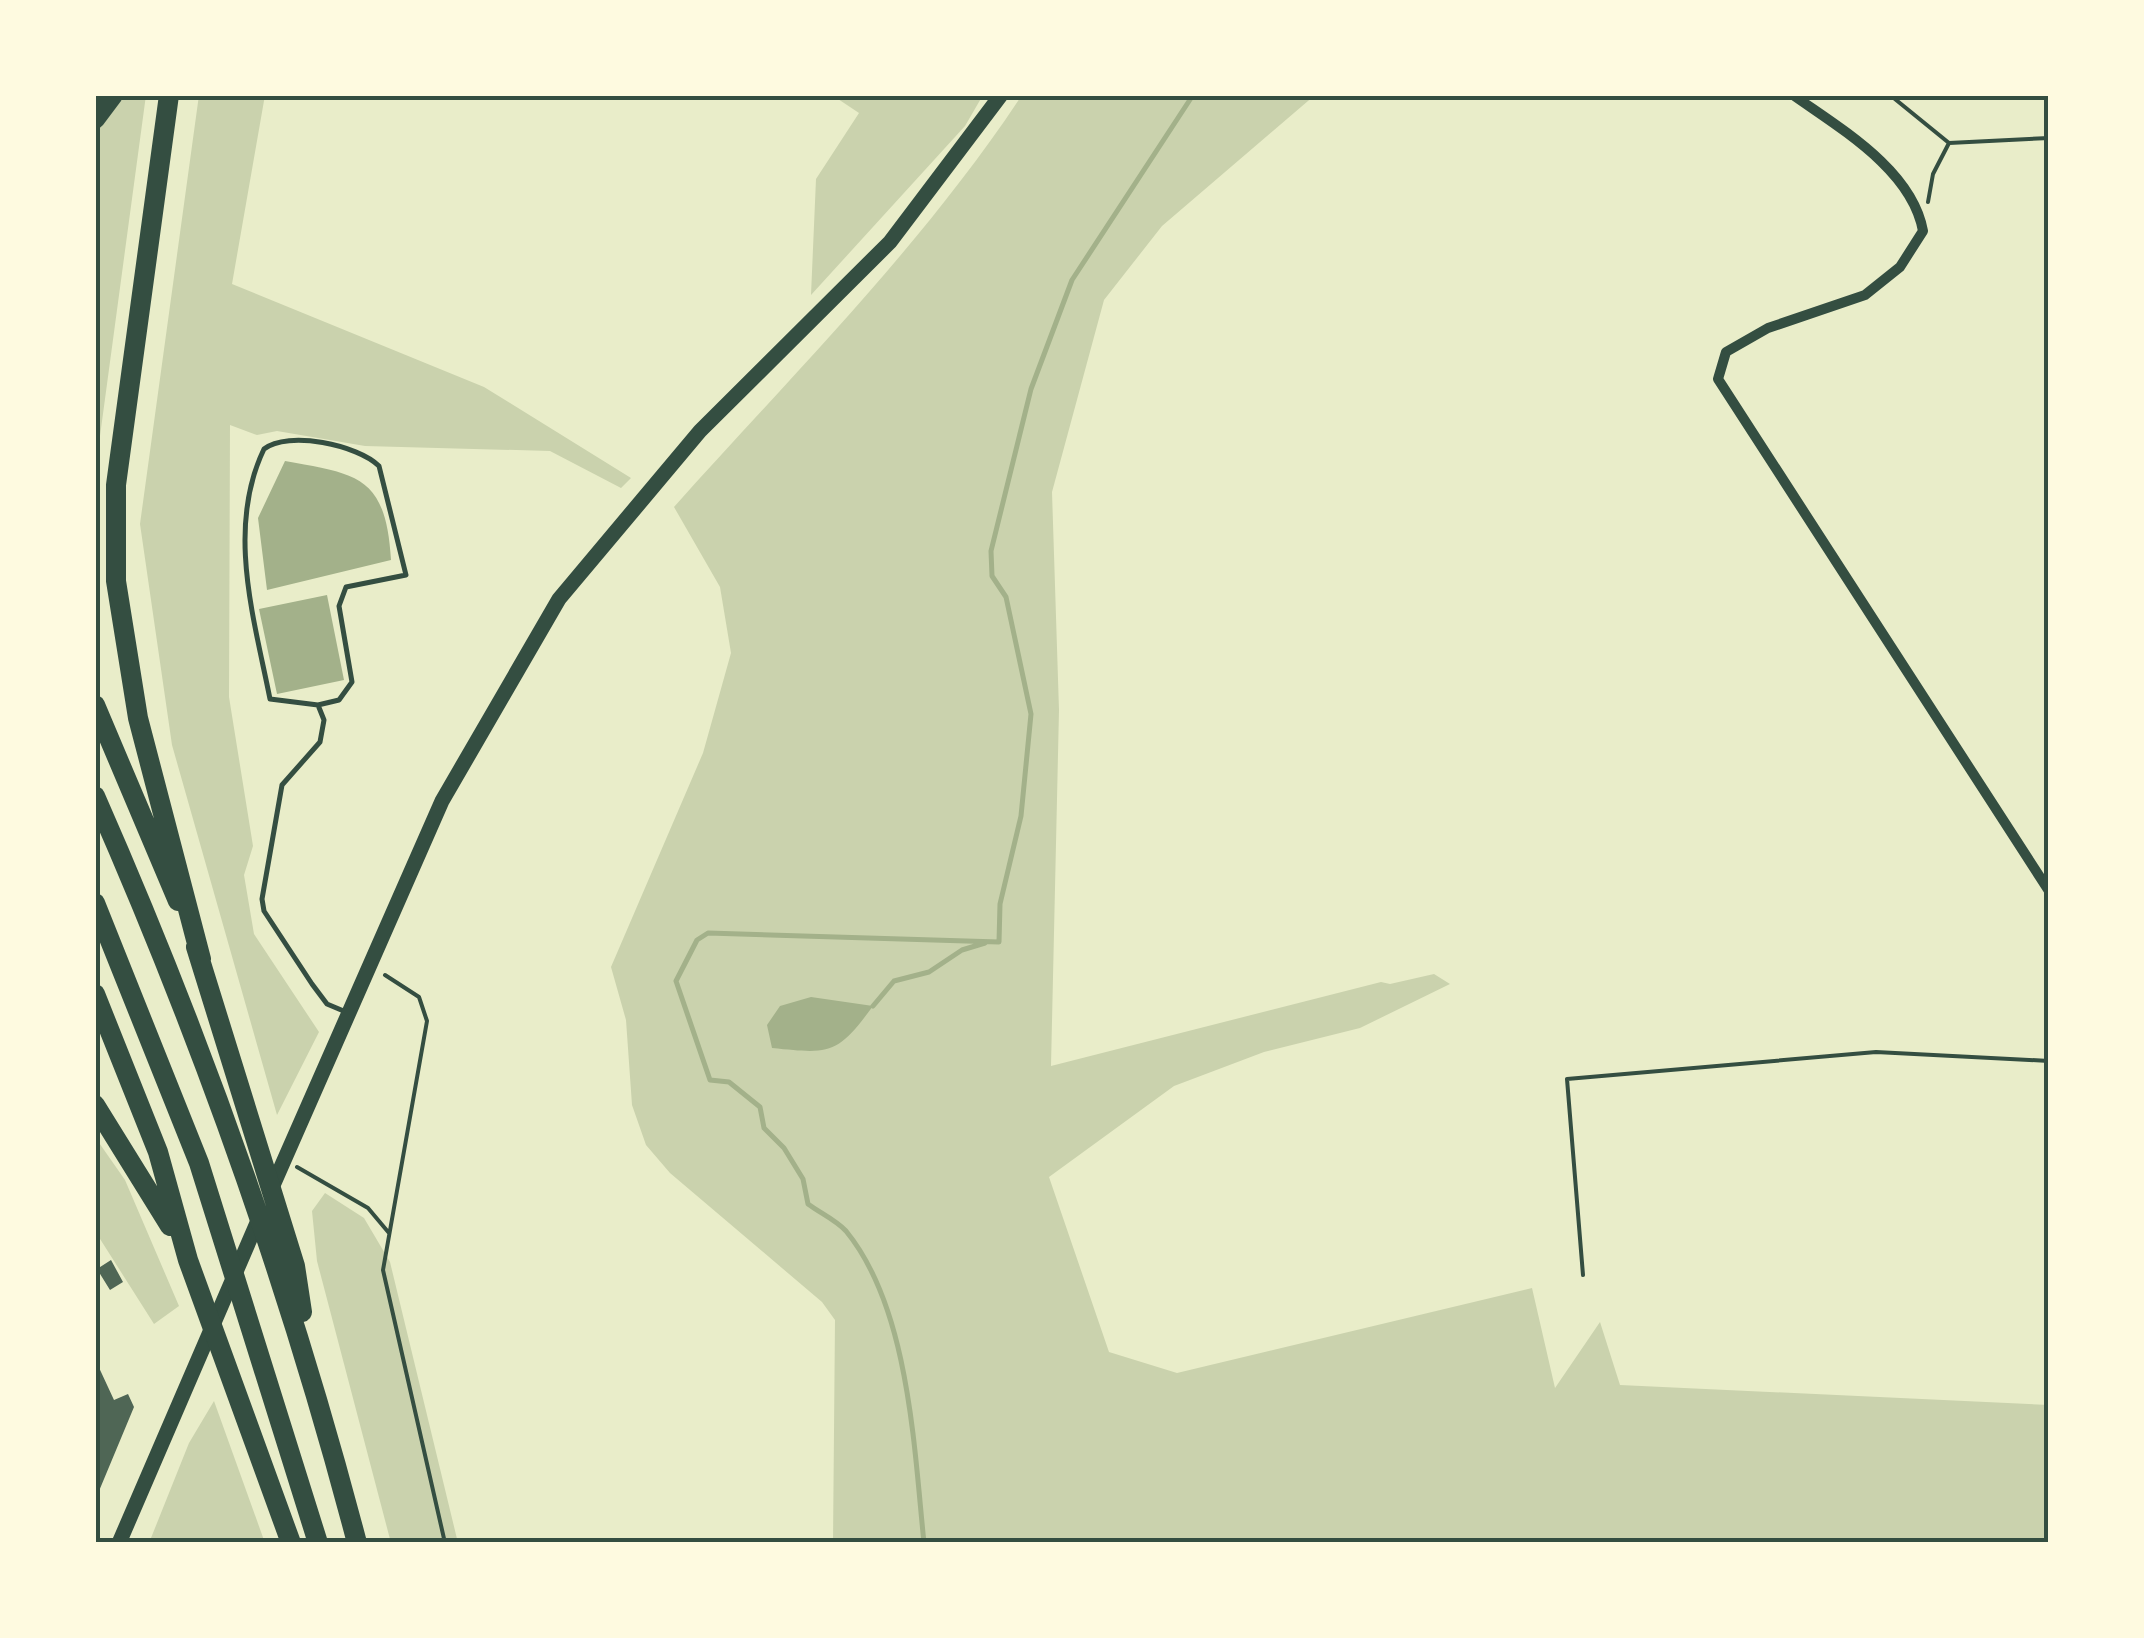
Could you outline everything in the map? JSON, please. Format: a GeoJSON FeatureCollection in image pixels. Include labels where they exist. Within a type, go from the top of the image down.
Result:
{"type":"FeatureCollection","features":[{"type":"Feature","properties":{"kind":"highway"},"geometry":{"type":"LineString","coordinates":[[95,119],[113,95]]}},
{"type":"Feature","properties":{"kind":"highway"},"geometry":{"type":"LineString","coordinates":[[168,95],[116,486],[116,581],[138,718],[201,959],[295,1266],[311,1368]]}},
{"type":"Feature","properties":{"kind":"highway"},"geometry":{"type":"LineString","coordinates":[[95,705],[201,959]]}},
{"type":"Feature","properties":{"kind":"highway"},"geometry":{"type":"LineString","coordinates":[[95,796],[236,1148],[311,1368],[357,1543]]}},
{"type":"Feature","properties":{"kind":"highway"},"geometry":{"type":"LineString","coordinates":[[95,903],[213,1204],[260,1344],[318,1543]]}},
{"type":"Feature","properties":{"kind":"highway"},"geometry":{"type":"LineString","coordinates":[[95,994],[158,1152],[188,1260],[292,1543]]}},
{"type":"Feature","properties":{"kind":"highway"},"geometry":{"type":"LineString","coordinates":[[95,1104],[129,1154],[188,1260]]}},
{"type":"Feature","properties":{"kind":"main road"},"geometry":{"type":"LineString","coordinates":[[120,1543],[442,801],[559,599],[700,431],[890,242],[1001,95]]}},
{"type":"Feature","properties":{"kind":"street"},"geometry":{"type":"LineString","coordinates":[[1793,95],[1861,143],[1918,206],[1923,231],[1900,267],[1866,295],[1768,328],[1726,352],[1718,379],[2049,892]]}},
{"type":"Feature","properties":{"kind":"lane"},"geometry":{"type":"LineString","coordinates":[[283,440],[355,451],[379,466],[406,575],[346,587],[338,606],[352,682],[340,700],[318,705],[270,700],[248,587],[245,507],[264,449],[283,440]]}},
{"type":"Feature","properties":{"kind":"lane"},"geometry":{"type":"LineString","coordinates":[[318,705],[324,720],[320,742],[282,785],[262,899],[264,912],[312,984],[327,1004],[348,1014]]}},
{"type":"Feature","properties":{"kind":"path"},"geometry":{"type":"LineString","coordinates":[[1890,95],[1949,142],[2049,138]]}},
{"type":"Feature","properties":{"kind":"path"},"geometry":{"type":"LineString","coordinates":[[1923,231],[1933,174],[1949,142]]}},
{"type":"Feature","properties":{"kind":"path"},"geometry":{"type":"LineString","coordinates":[[369,964],[419,997],[427,1021],[383,1270],[445,1543]]}},
{"type":"Feature","properties":{"kind":"path"},"geometry":{"type":"LineString","coordinates":[[1583,1275],[1567,1079],[1876,1052],[2049,1060]]}},
{"type":"Feature","properties":{"kind":"path"},"geometry":{"type":"LineString","coordinates":[[284,1160],[368,1208],[389,1233]]}},
{"type":"Feature","properties":{"kind":"shaded area"},"geometry":{"type":"Polygon","coordinates":[[[122,95],[146,95],[95,473],[95,135],[122,95]]]}},
{"type":"Feature","properties":{"kind":"shaded area"},"geometry":{"type":"Polygon","coordinates":[[[199,95],[265,95],[232,284],[484,387],[631,478],[621,488],[550,451],[365,446],[277,431],[257,435],[230,425],[229,697],[253,846],[244,875],[254,934],[319,1032],[277,1115],[172,745],[140,524],[199,95]]]}},
{"type":"Feature","properties":{"kind":"shaded area"},"geometry":{"type":"Polygon","coordinates":[[[832,95],[983,95],[965,126],[811,295],[816,179],[859,113],[832,95]]]}},
{"type":"Feature","properties":{"kind":"shaded area"},"geometry":{"type":"Polygon","coordinates":[[[1022,95],[1315,95],[1162,226],[1104,300],[1052,492],[1059,710],[1051,1066],[1381,982],[1390,984],[1434,974],[1450,984],[1360,1028],[1264,1052],[1174,1086],[1049,1177],[1109,1352],[1177,1373],[1532,1288],[1555,1388],[1600,1322],[1620,1385],[2049,1405],[2049,1543],[833,1543],[835,1320],[822,1302],[670,1173],[646,1145],[632,1105],[626,1020],[611,967],[703,753],[731,653],[720,587],[674,507],[900,256],[1022,95]]]}},
{"type":"Feature","properties":{"kind":"shaded area"},"geometry":{"type":"Polygon","coordinates":[[[285,461],[332,470],[364,484],[383,511],[391,560],[267,590],[258,518],[285,461]]]}},
{"type":"Feature","properties":{"kind":"shaded area"},"geometry":{"type":"Polygon","coordinates":[[[327,595],[344,680],[277,694],[259,609],[327,595]]]}},
{"type":"Feature","properties":{"kind":"shaded area"},"geometry":{"type":"Polygon","coordinates":[[[811,997],[873,1006],[850,1034],[831,1048],[772,1048],[767,1025],[780,1006],[811,997]]]}},
{"type":"Feature","properties":{"kind":"shaded area"},"geometry":{"type":"Polygon","coordinates":[[[95,1137],[125,1180],[179,1306],[154,1324],[95,1231],[95,1137]]]}},
{"type":"Feature","properties":{"kind":"shaded area"},"geometry":{"type":"Polygon","coordinates":[[[325,1193],[364,1218],[390,1262],[458,1543],[391,1543],[317,1261],[312,1211],[325,1193]]]}},
{"type":"Feature","properties":{"kind":"shaded area"},"geometry":{"type":"Polygon","coordinates":[[[214,1401],[265,1543],[149,1543],[189,1443],[214,1401]]]}},
{"type":"Feature","properties":{"kind":"building"},"geometry":{"type":"Polygon","coordinates":[[[111,1260],[123,1282],[110,1290],[97,1269],[111,1260]]]}},
{"type":"Feature","properties":{"kind":"building"},"geometry":{"type":"Polygon","coordinates":[[[95,1359],[114,1400],[128,1394],[134,1407],[99,1491],[95,1482],[95,1359]]]}},
{"type":"Feature","properties":{"kind":"waterway"},"geometry":{"type":"LineString","coordinates":[[924,1543],[905,1380],[883,1299],[867,1263],[846,1231],[808,1204],[803,1179],[784,1148],[764,1128],[760,1107],[729,1082],[710,1080],[676,981],[697,940],[708,933],[999,942],[1000,904],[1021,816],[1031,714],[1006,597],[992,576],[991,551],[1031,389],[1072,280],[1193,95]]}},
{"type":"Feature","properties":{"kind":"waterway"},"geometry":{"type":"LineString","coordinates":[[873,1006],[894,981],[929,972],[962,950],[985,943]]}}]}
